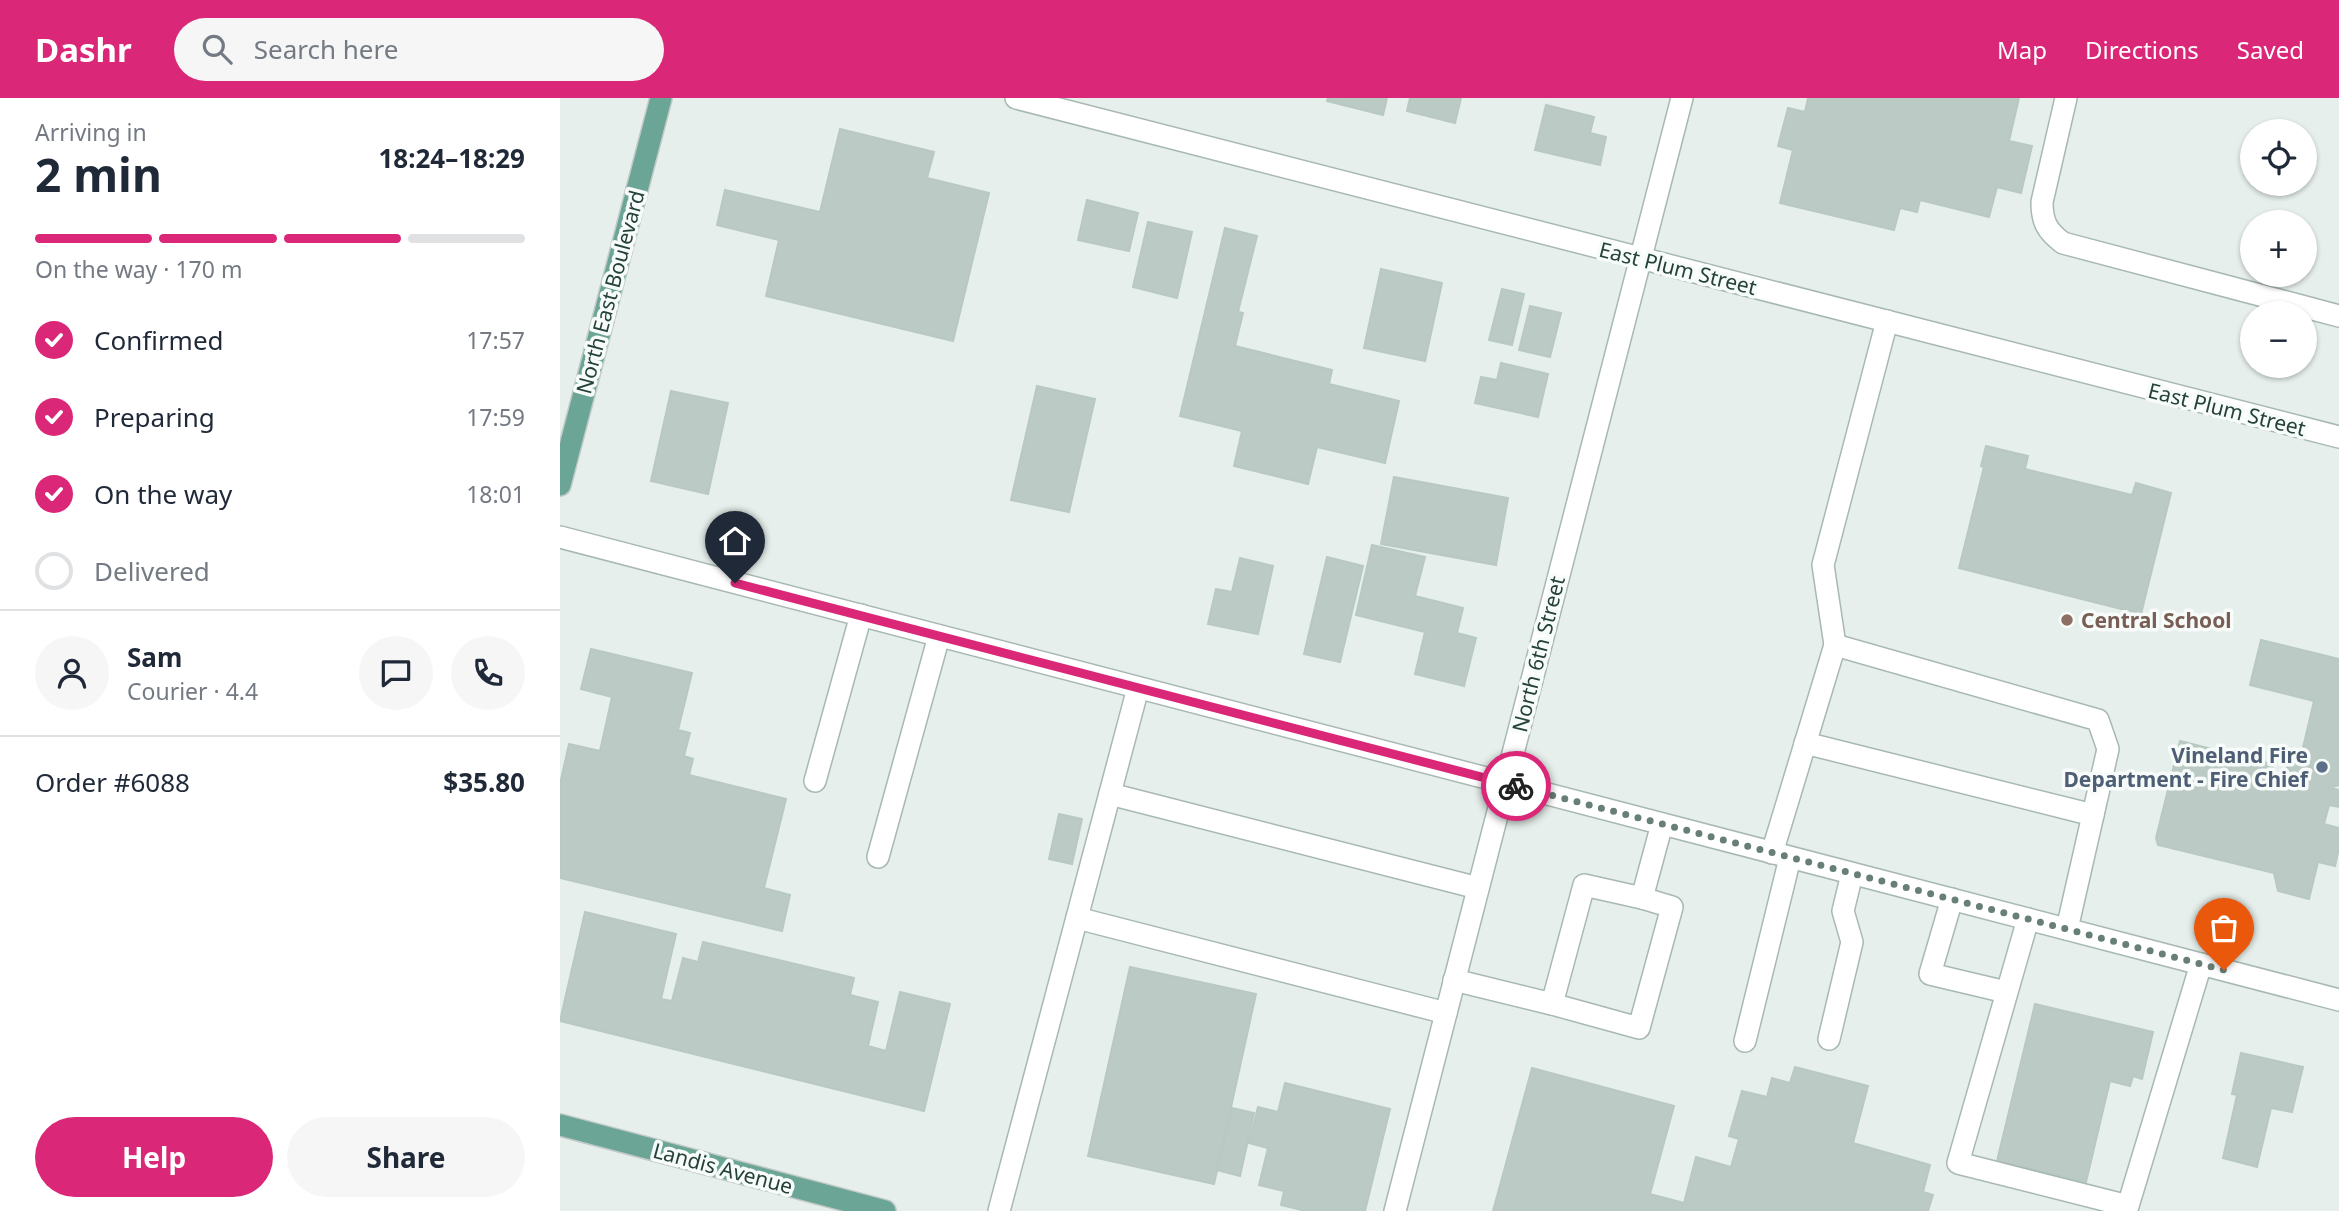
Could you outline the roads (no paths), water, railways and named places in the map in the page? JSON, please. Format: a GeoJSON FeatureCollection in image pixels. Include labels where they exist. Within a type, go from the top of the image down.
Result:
{"type":"FeatureCollection","features":[{"type":"Feature","properties":{"kind":"main road","name":"North East Boulevard"},"geometry":{"type":"LineString","coordinates":[[560,485],[661,98]]}},
{"type":"Feature","properties":{"kind":"main road","name":"Landis Avenue"},"geometry":{"type":"LineString","coordinates":[[560,1125],[885,1211]]}},
{"type":"Feature","properties":{"kind":"street","name":"East Plum Street"},"geometry":{"type":"LineString","coordinates":[[1016,98],[2339,438]]}},
{"type":"Feature","properties":{"kind":"street","name":"North 6th Street"},"geometry":{"type":"LineString","coordinates":[[1395,1211],[1682,98]]}},
{"type":"Feature","properties":{"kind":"street"},"geometry":{"type":"LineString","coordinates":[[2066,98],[2042,202],[2042,219],[2049,233],[2063,243],[2339,316]]}},
{"type":"Feature","properties":{"kind":"street"},"geometry":{"type":"LineString","coordinates":[[1745,1041],[1805,743],[1835,645],[1823,565],[1886,321]]}},
{"type":"Feature","properties":{"kind":"street"},"geometry":{"type":"LineString","coordinates":[[560,537],[2339,1000]]}},
{"type":"Feature","properties":{"kind":"street"},"geometry":{"type":"LineString","coordinates":[[815,781],[861,615]]}},
{"type":"Feature","properties":{"kind":"street"},"geometry":{"type":"LineString","coordinates":[[878,857],[939,636]]}},
{"type":"Feature","properties":{"kind":"street"},"geometry":{"type":"LineString","coordinates":[[1835,645],[2098,720],[2108,749],[2067,929]]}},
{"type":"Feature","properties":{"kind":"street"},"geometry":{"type":"LineString","coordinates":[[999,1211],[1138,688]]}},
{"type":"Feature","properties":{"kind":"street"},"geometry":{"type":"LineString","coordinates":[[1805,743],[2093,815]]}},
{"type":"Feature","properties":{"kind":"street"},"geometry":{"type":"LineString","coordinates":[[1110,793],[1478,888]]}},
{"type":"Feature","properties":{"kind":"street"},"geometry":{"type":"LineString","coordinates":[[1642,898],[1662,824]]}},
{"type":"Feature","properties":{"kind":"street"},"geometry":{"type":"LineString","coordinates":[[1829,1039],[1852,942],[1843,911],[1852,874]]}},
{"type":"Feature","properties":{"kind":"street"},"geometry":{"type":"LineString","coordinates":[[1454,980],[1639,1028],[1672,907],[1584,885],[1552,1004]]}},
{"type":"Feature","properties":{"kind":"street"},"geometry":{"type":"LineString","coordinates":[[1952,899],[1930,974],[2006,992]]}},
{"type":"Feature","properties":{"kind":"street"},"geometry":{"type":"LineString","coordinates":[[1077,918],[1446,1013]]}},
{"type":"Feature","properties":{"kind":"street"},"geometry":{"type":"LineString","coordinates":[[2028,919],[1958,1163],[2129,1206],[2201,964]]}},
{"type":"Feature","properties":{"kind":"place","name":"Central School"},"geometry":{"type":"Point","coordinates":[2067,620]}},
{"type":"Feature","properties":{"kind":"place","name":"Vineland Fire Department - Fire Chief"},"geometry":{"type":"Point","coordinates":[2322,767]}}]}
